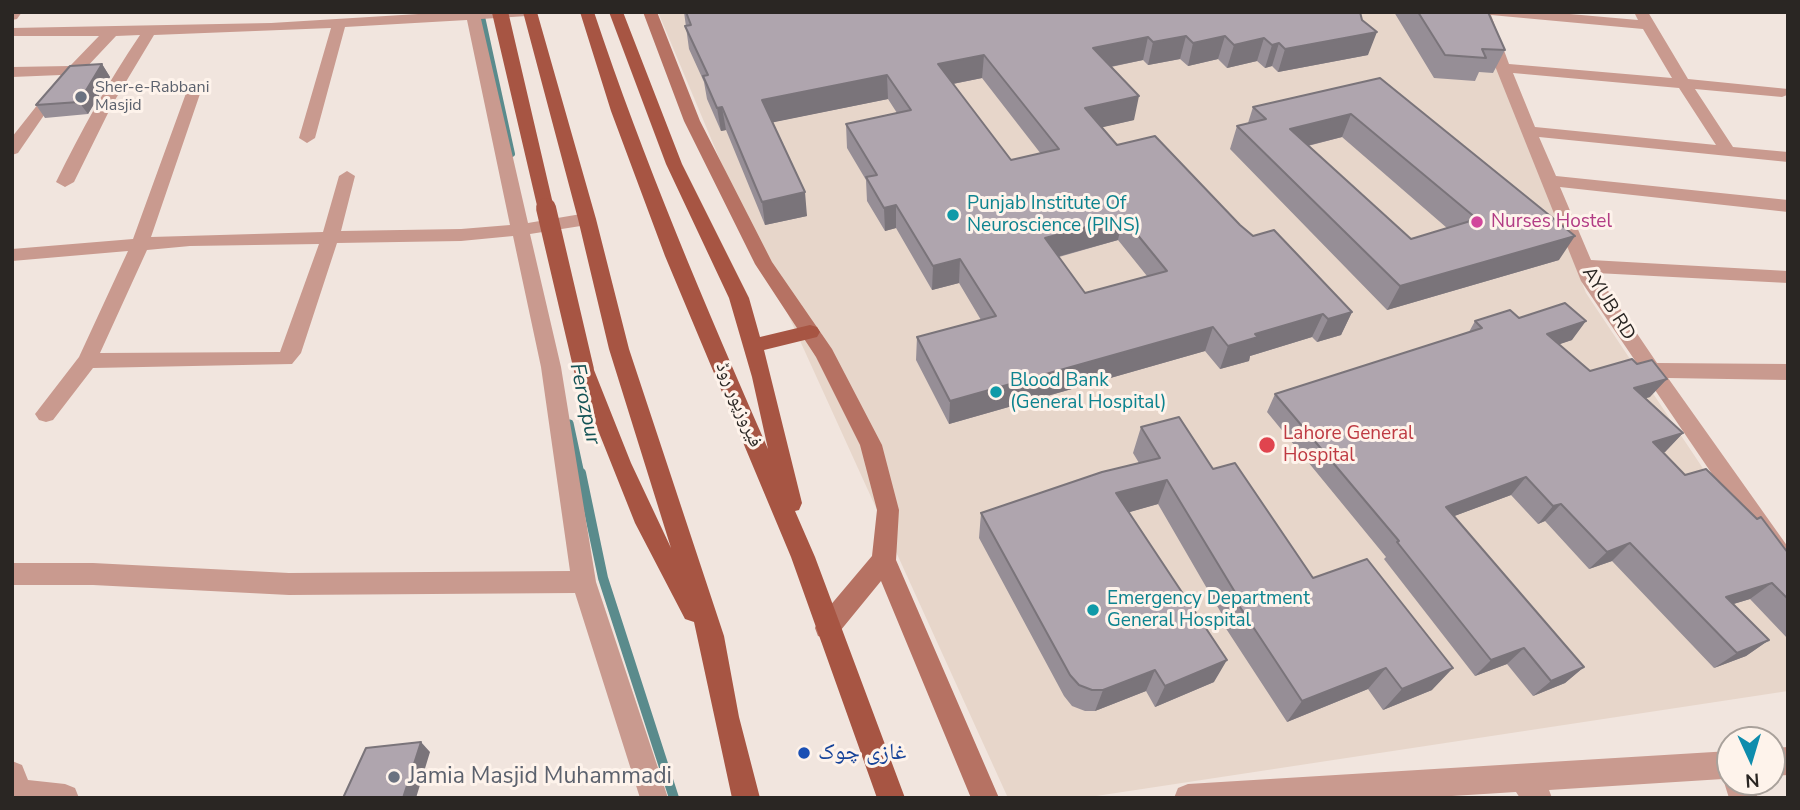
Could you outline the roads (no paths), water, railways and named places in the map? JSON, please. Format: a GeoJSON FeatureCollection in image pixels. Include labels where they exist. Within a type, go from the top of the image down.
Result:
{"type":"FeatureCollection","features":[{"type":"Feature","properties":{"kind":"main road"},"geometry":{"type":"LineString","coordinates":[[500,12],[584,370],[625,478],[676,582],[711,636]]}},
{"type":"Feature","properties":{"kind":"main road"},"geometry":{"type":"LineString","coordinates":[[528,12],[587,219],[619,349],[711,636],[726,717],[747,798]]}},
{"type":"Feature","properties":{"kind":"main road","name":"فیروزپور روڈ"},"geometry":{"type":"LineString","coordinates":[[587,12],[619,111],[674,257],[803,556],[891,798]]}},
{"type":"Feature","properties":{"kind":"main road"},"geometry":{"type":"LineString","coordinates":[[616,12],[674,164],[739,298],[803,556]]}},
{"type":"Feature","properties":{"kind":"main road"},"geometry":{"type":"LineString","coordinates":[[753,346],[810,332]]}},
{"type":"Feature","properties":{"kind":"street"},"geometry":{"type":"LineString","coordinates":[[57,32],[73,12]]}},
{"type":"Feature","properties":{"kind":"street"},"geometry":{"type":"LineString","coordinates":[[12,32],[150,31],[339,24],[528,12]]}},
{"type":"Feature","properties":{"kind":"street"},"geometry":{"type":"LineString","coordinates":[[650,12],[692,121],[764,264],[825,354],[871,445],[888,510],[884,561],[985,798]]}},
{"type":"Feature","properties":{"kind":"street","name":"AYUB RD"},"geometry":{"type":"LineString","coordinates":[[1483,12],[1528,131],[1590,281],[1788,567]]}},
{"type":"Feature","properties":{"kind":"street"},"geometry":{"type":"LineString","coordinates":[[1494,12],[1645,19],[1728,151]]}},
{"type":"Feature","properties":{"kind":"street"},"geometry":{"type":"LineString","coordinates":[[472,14],[551,367],[584,582],[654,798]]}},
{"type":"Feature","properties":{"kind":"street"},"geometry":{"type":"LineString","coordinates":[[307,138],[339,24]]}},
{"type":"Feature","properties":{"kind":"street"},"geometry":{"type":"LineString","coordinates":[[12,150],[36,113],[112,31]]}},
{"type":"Feature","properties":{"kind":"street"},"geometry":{"type":"LineString","coordinates":[[65,182],[96,117],[123,70],[150,31]]}},
{"type":"Feature","properties":{"kind":"street"},"geometry":{"type":"LineString","coordinates":[[1503,68],[1782,92]]}},
{"type":"Feature","properties":{"kind":"street"},"geometry":{"type":"LineString","coordinates":[[12,72],[73,70]]}},
{"type":"Feature","properties":{"kind":"street"},"geometry":{"type":"LineString","coordinates":[[46,414],[88,361],[140,244],[194,88]]}},
{"type":"Feature","properties":{"kind":"street"},"geometry":{"type":"LineString","coordinates":[[12,114],[36,113]]}},
{"type":"Feature","properties":{"kind":"street"},"geometry":{"type":"LineString","coordinates":[[1528,131],[1788,157]]}},
{"type":"Feature","properties":{"kind":"street"},"geometry":{"type":"LineString","coordinates":[[88,361],[285,359],[291,354],[330,237],[346,176]]}},
{"type":"Feature","properties":{"kind":"street"},"geometry":{"type":"LineString","coordinates":[[1549,181],[1788,206]]}},
{"type":"Feature","properties":{"kind":"street"},"geometry":{"type":"LineString","coordinates":[[12,255],[190,240],[461,234],[521,230],[587,219]]}},
{"type":"Feature","properties":{"kind":"street"},"geometry":{"type":"LineString","coordinates":[[1584,266],[1788,277]]}},
{"type":"Feature","properties":{"kind":"street"},"geometry":{"type":"LineString","coordinates":[[1651,370],[1788,372]]}},
{"type":"Feature","properties":{"kind":"street"},"geometry":{"type":"LineString","coordinates":[[827,628],[884,561]]}},
{"type":"Feature","properties":{"kind":"street"},"geometry":{"type":"LineString","coordinates":[[12,574],[93,574],[289,584],[584,582]]}},
{"type":"Feature","properties":{"kind":"street"},"geometry":{"type":"LineString","coordinates":[[1188,798],[1530,787],[1716,771]]}},
{"type":"Feature","properties":{"kind":"street"},"geometry":{"type":"LineString","coordinates":[[12,775],[20,793],[65,798]]}},
{"type":"Feature","properties":{"kind":"waterway","name":"Ferozpur"},"geometry":{"type":"LineString","coordinates":[[481,12],[512,154]]}},
{"type":"Feature","properties":{"kind":"waterway","name":"Ferozpur"},"geometry":{"type":"LineString","coordinates":[[570,423],[581,474]]}},
{"type":"Feature","properties":{"kind":"waterway","name":"Ferozpur"},"geometry":{"type":"LineString","coordinates":[[581,473],[603,578],[674,798]]}},
{"type":"Feature","properties":{"kind":"place","name":"Sher-e-Rabbani Masjid"},"geometry":{"type":"Point","coordinates":[81,97]}},
{"type":"Feature","properties":{"kind":"place","name":"Punjab Institute Of Neuroscience (PINS)"},"geometry":{"type":"Point","coordinates":[953,215]}},
{"type":"Feature","properties":{"kind":"place","name":"Nurses Hostel"},"geometry":{"type":"Point","coordinates":[1477,222]}},
{"type":"Feature","properties":{"kind":"place","name":"Blood Bank (General Hospital)"},"geometry":{"type":"Point","coordinates":[996,392]}},
{"type":"Feature","properties":{"kind":"place","name":"Lahore General Hospital"},"geometry":{"type":"Point","coordinates":[1267,445]}},
{"type":"Feature","properties":{"kind":"place","name":"Emergency Department General Hospital"},"geometry":{"type":"Point","coordinates":[1093,610]}},
{"type":"Feature","properties":{"kind":"place","name":"غازی چوک"},"geometry":{"type":"Point","coordinates":[804,753]}},
{"type":"Feature","properties":{"kind":"place","name":"Jamia Masjid Muhammadi"},"geometry":{"type":"Point","coordinates":[394,777]}}]}
